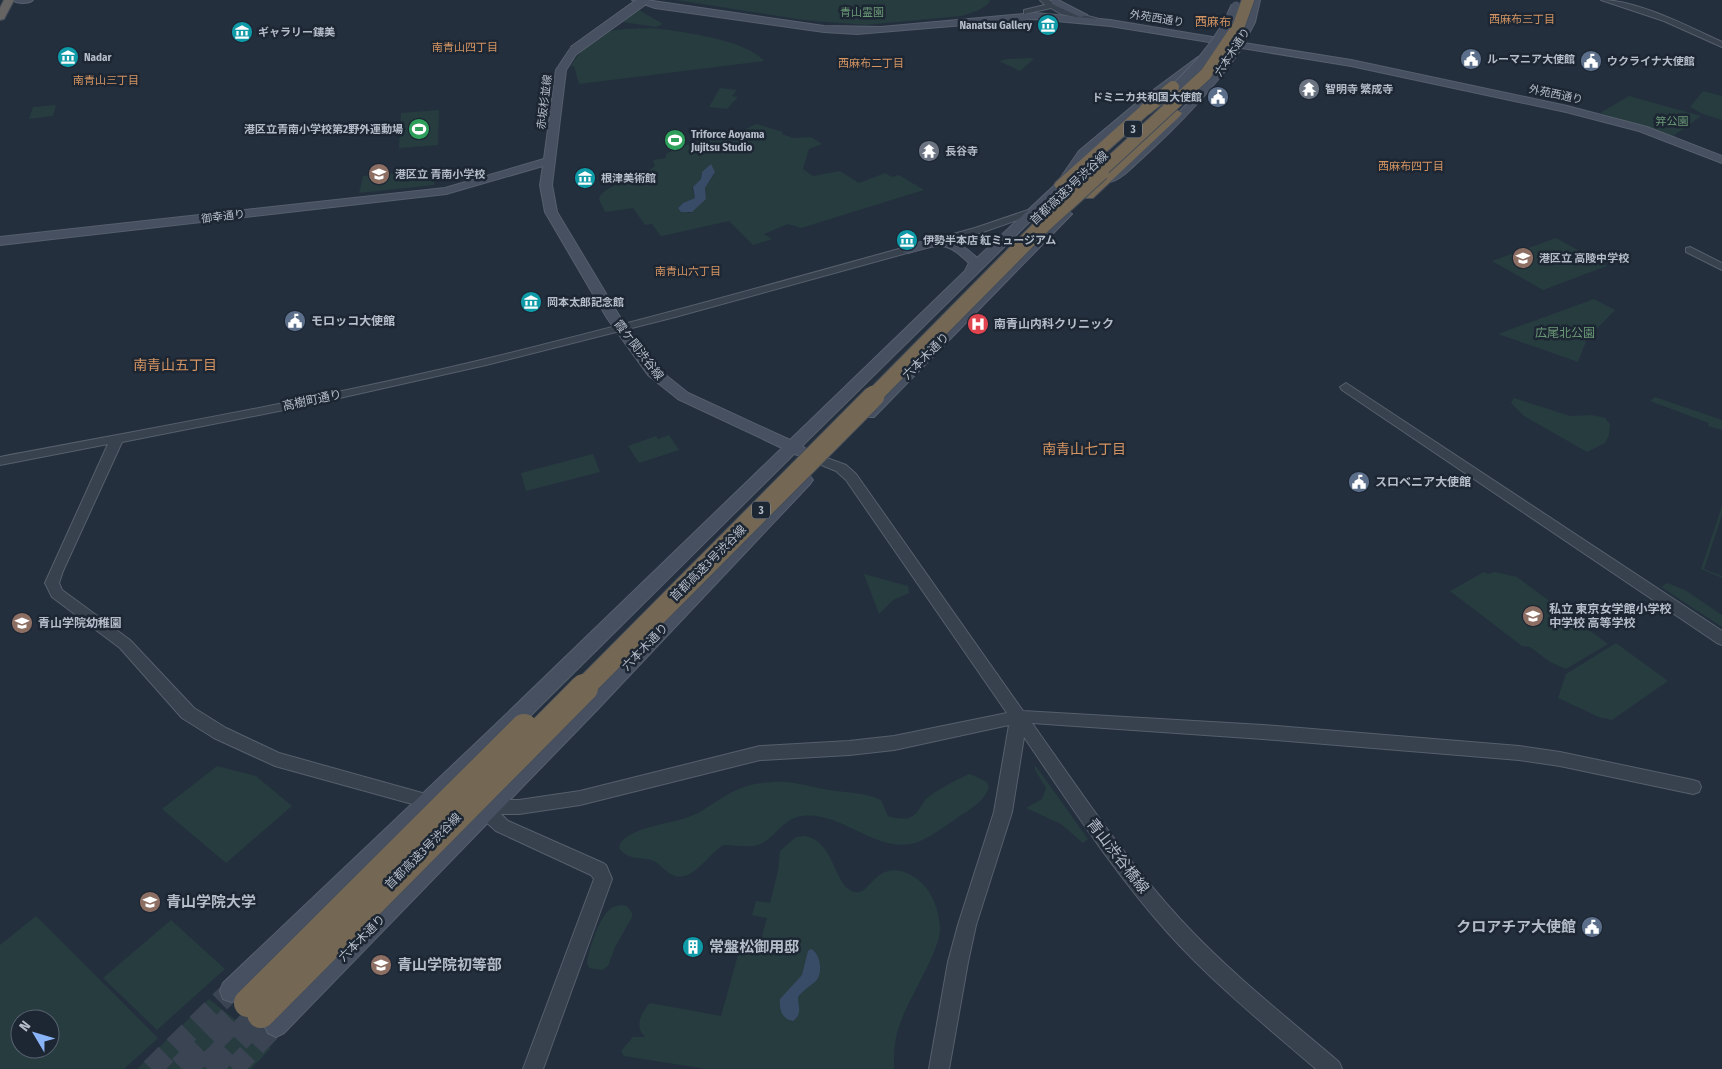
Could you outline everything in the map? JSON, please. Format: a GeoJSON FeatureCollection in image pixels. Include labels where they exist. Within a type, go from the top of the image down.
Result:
{"type":"FeatureCollection","features":[{"type":"Feature","properties":{"kind":"highway"},"geometry":{"type":"LineString","coordinates":[[0,18],[8,0]]}},
{"type":"Feature","properties":{"kind":"highway","name":"首都高速3号渋谷線"},"geometry":{"type":"LineString","coordinates":[[254,1008],[1202,66],[1213,65],[1233,36],[1244,15],[1244,2]]}},
{"type":"Feature","properties":{"kind":"highway"},"geometry":{"type":"LineString","coordinates":[[1061,184],[1096,156],[1146,109],[1202,66]]}},
{"type":"Feature","properties":{"kind":"highway"},"geometry":{"type":"LineString","coordinates":[[1088,195],[1192,95],[1202,66]]}},
{"type":"Feature","properties":{"kind":"main road"},"geometry":{"type":"LineString","coordinates":[[0,1],[8,0]]}},
{"type":"Feature","properties":{"kind":"main road"},"geometry":{"type":"LineString","coordinates":[[17,0],[29,0]]}},
{"type":"Feature","properties":{"kind":"main road","name":"外苑西通り"},"geometry":{"type":"LineString","coordinates":[[636,0],[655,5],[815,27],[836,32],[858,33],[1031,14],[1053,5],[1083,14],[1214,37]]}},
{"type":"Feature","properties":{"kind":"main road","name":"赤坂杉並線"},"geometry":{"type":"LineString","coordinates":[[549,161],[561,70],[573,51],[644,0]]}},
{"type":"Feature","properties":{"kind":"main road","name":"外苑西通り"},"geometry":{"type":"LineString","coordinates":[[651,0],[822,25],[865,27],[1031,14],[1214,37],[1368,61],[1600,113],[1660,131],[1722,156]]}},
{"type":"Feature","properties":{"kind":"main road"},"geometry":{"type":"LineString","coordinates":[[254,1008],[427,802],[712,526],[800,450],[1049,218],[1096,156],[1161,102],[1200,64],[1244,2]]}},
{"type":"Feature","properties":{"kind":"main road"},"geometry":{"type":"LineString","coordinates":[[800,450],[1004,238],[1049,218],[1088,195],[1116,162],[1216,66],[1236,36],[1244,2]]}},
{"type":"Feature","properties":{"kind":"main road","name":"六本木通り"},"geometry":{"type":"LineString","coordinates":[[254,1008],[490,807],[892,390],[1049,218],[1061,184],[1083,153],[1143,102],[1184,73],[1202,66],[1214,37],[1227,17],[1244,2],[1251,22],[1241,41],[1220,72],[1182,114],[1129,165],[1088,195]]}},
{"type":"Feature","properties":{"kind":"main road"},"geometry":{"type":"LineString","coordinates":[[1053,5],[1083,14]]}},
{"type":"Feature","properties":{"kind":"main road"},"geometry":{"type":"LineString","coordinates":[[1202,66],[1217,52],[1235,29],[1251,22]]}},
{"type":"Feature","properties":{"kind":"main road","name":"外苑西通り"},"geometry":{"type":"LineString","coordinates":[[1241,41],[1387,70],[1596,116],[1668,138],[1722,160]]}},
{"type":"Feature","properties":{"kind":"main road"},"geometry":{"type":"LineString","coordinates":[[446,191],[549,161]]}},
{"type":"Feature","properties":{"kind":"main road","name":"霞ケ関渋谷線"},"geometry":{"type":"LineString","coordinates":[[549,161],[547,198],[551,212],[621,328],[653,372],[683,396],[824,461]]}},
{"type":"Feature","properties":{"kind":"main road","name":"御幸通り"},"geometry":{"type":"LineString","coordinates":[[0,241],[446,191]]}},
{"type":"Feature","properties":{"kind":"main road"},"geometry":{"type":"LineString","coordinates":[[908,249],[942,241],[952,242],[976,263],[970,272]]}},
{"type":"Feature","properties":{"kind":"main road"},"geometry":{"type":"LineString","coordinates":[[800,450],[820,445],[866,399],[892,390]]}},
{"type":"Feature","properties":{"kind":"main road"},"geometry":{"type":"LineString","coordinates":[[456,805],[466,799],[526,739],[600,694]]}},
{"type":"Feature","properties":{"kind":"street"},"geometry":{"type":"LineString","coordinates":[[1605,0],[1667,19],[1722,45]]}},
{"type":"Feature","properties":{"kind":"street"},"geometry":{"type":"LineString","coordinates":[[1053,5],[1110,23]]}},
{"type":"Feature","properties":{"kind":"street"},"geometry":{"type":"LineString","coordinates":[[621,328],[979,230],[1049,218]]}},
{"type":"Feature","properties":{"kind":"street"},"geometry":{"type":"LineString","coordinates":[[1690,250],[1722,267]]}},
{"type":"Feature","properties":{"kind":"street","name":"高樹町通り"},"geometry":{"type":"LineString","coordinates":[[0,460],[116,439],[428,375],[621,328]]}},
{"type":"Feature","properties":{"kind":"street"},"geometry":{"type":"LineString","coordinates":[[1346,387],[1722,639]]}},
{"type":"Feature","properties":{"kind":"street"},"geometry":{"type":"LineString","coordinates":[[116,439],[114,448],[56,571],[52,583],[57,593],[125,644],[188,713],[220,733],[275,759],[427,802],[490,807],[519,807],[580,798],[760,753],[849,748],[894,743],[1018,717],[1263,732],[1519,753],[1560,759],[1693,787]]}},
{"type":"Feature","properties":{"kind":"street","name":"青山渋谷橋線"},"geometry":{"type":"LineString","coordinates":[[824,461],[840,468],[851,477],[1117,858],[1174,926],[1238,990],[1332,1069]]}},
{"type":"Feature","properties":{"kind":"street"},"geometry":{"type":"LineString","coordinates":[[939,1069],[958,962],[967,925],[1003,812],[1018,717]]}},
{"type":"Feature","properties":{"kind":"street"},"geometry":{"type":"LineString","coordinates":[[490,807],[493,818],[502,826],[597,869],[600,871],[603,879],[533,1069]]}},
{"type":"Feature","properties":{"kind":"green space","name":"青山霊園"},"geometry":{"type":"Polygon","coordinates":[[[676,0],[990,1],[977,11],[961,16],[865,25],[804,20],[676,0]]]}},
{"type":"Feature","properties":{"kind":"green space"},"geometry":{"type":"Polygon","coordinates":[[[639,10],[663,24],[656,27],[622,22],[639,10]]]}},
{"type":"Feature","properties":{"kind":"green space"},"geometry":{"type":"Polygon","coordinates":[[[652,28],[679,31],[729,42],[744,47],[764,61],[579,84],[574,66],[570,67],[577,56],[591,42],[612,31],[652,28]]]}},
{"type":"Feature","properties":{"kind":"green space"},"geometry":{"type":"Polygon","coordinates":[[[1008,59],[1034,59],[1020,71],[999,61],[1008,59]]]}},
{"type":"Feature","properties":{"kind":"green space"},"geometry":{"type":"Polygon","coordinates":[[[720,88],[737,90],[732,96],[738,97],[727,109],[709,107],[720,88]]]}},
{"type":"Feature","properties":{"kind":"green space"},"geometry":{"type":"Polygon","coordinates":[[[1703,91],[1722,96],[1722,120],[1703,114],[1690,107],[1703,91]]]}},
{"type":"Feature","properties":{"kind":"green space","name":"笄公園"},"geometry":{"type":"Polygon","coordinates":[[[1629,96],[1701,116],[1673,136],[1600,113],[1629,96]]]}},
{"type":"Feature","properties":{"kind":"green space"},"geometry":{"type":"Polygon","coordinates":[[[56,105],[53,116],[29,119],[33,107],[56,105]]]}},
{"type":"Feature","properties":{"kind":"green space","name":"港区立青南小学校第2野外運動場"},"geometry":{"type":"Polygon","coordinates":[[[439,110],[438,145],[399,148],[401,113],[439,110]]]}},
{"type":"Feature","properties":{"kind":"green space"},"geometry":{"type":"Polygon","coordinates":[[[756,124],[783,132],[782,134],[793,138],[811,137],[822,144],[809,149],[803,169],[813,176],[840,171],[859,183],[885,173],[892,177],[899,175],[924,190],[801,228],[788,224],[764,234],[772,239],[753,245],[729,221],[662,236],[652,224],[645,225],[633,208],[605,212],[599,199],[601,194],[620,183],[648,177],[648,171],[655,166],[653,160],[666,158],[666,154],[680,147],[734,131],[738,133],[756,124]],[[705,170],[701,173],[701,179],[692,188],[695,198],[683,203],[678,208],[689,213],[692,212],[706,197],[705,188],[714,175],[705,170]]]}},
{"type":"Feature","properties":{"kind":"green space"},"geometry":{"type":"Polygon","coordinates":[[[436,169],[434,185],[359,193],[363,176],[436,169]]]}},
{"type":"Feature","properties":{"kind":"green space"},"geometry":{"type":"Polygon","coordinates":[[[1556,238],[1607,266],[1543,290],[1492,261],[1556,238]]]}},
{"type":"Feature","properties":{"kind":"green space","name":"広尾北公園"},"geometry":{"type":"Polygon","coordinates":[[[1594,299],[1615,310],[1587,339],[1578,362],[1498,334],[1594,299]]]}},
{"type":"Feature","properties":{"kind":"green space"},"geometry":{"type":"Polygon","coordinates":[[[1655,397],[1722,420],[1722,430],[1708,426],[1709,423],[1650,401],[1655,397]]]}},
{"type":"Feature","properties":{"kind":"green space"},"geometry":{"type":"Polygon","coordinates":[[[1514,398],[1570,416],[1592,415],[1605,418],[1610,424],[1609,435],[1605,443],[1587,452],[1524,416],[1511,403],[1514,398]]]}},
{"type":"Feature","properties":{"kind":"green space"},"geometry":{"type":"Polygon","coordinates":[[[669,435],[679,450],[639,463],[628,446],[656,436],[658,439],[669,435]]]}},
{"type":"Feature","properties":{"kind":"green space"},"geometry":{"type":"Polygon","coordinates":[[[593,454],[600,472],[526,491],[521,473],[593,454]]]}},
{"type":"Feature","properties":{"kind":"green space"},"geometry":{"type":"Polygon","coordinates":[[[1722,506],[1722,515],[1704,569],[1722,576],[1722,578],[1701,569],[1722,506]]]}},
{"type":"Feature","properties":{"kind":"green space"},"geometry":{"type":"Polygon","coordinates":[[[1484,572],[1488,574],[1495,572],[1517,577],[1608,644],[1566,669],[1550,662],[1530,647],[1522,646],[1450,591],[1484,572]]]}},
{"type":"Feature","properties":{"kind":"green space"},"geometry":{"type":"Polygon","coordinates":[[[864,574],[908,586],[909,593],[893,600],[879,614],[864,574]]]}},
{"type":"Feature","properties":{"kind":"green space"},"geometry":{"type":"Polygon","coordinates":[[[1667,583],[1685,590],[1722,615],[1722,627],[1661,587],[1667,583]]]}},
{"type":"Feature","properties":{"kind":"green space"},"geometry":{"type":"Polygon","coordinates":[[[1616,643],[1668,681],[1612,720],[1599,717],[1558,698],[1566,674],[1616,643]]]}},
{"type":"Feature","properties":{"kind":"green space"},"geometry":{"type":"Polygon","coordinates":[[[1035,765],[1088,839],[1083,843],[1061,824],[1026,808],[1042,799],[1046,788],[1035,770],[1035,765]]]}},
{"type":"Feature","properties":{"kind":"green space"},"geometry":{"type":"Polygon","coordinates":[[[217,766],[256,776],[292,806],[226,863],[162,809],[217,766]]]}},
{"type":"Feature","properties":{"kind":"green space"},"geometry":{"type":"Polygon","coordinates":[[[970,774],[987,782],[989,787],[983,798],[934,834],[911,844],[897,845],[884,842],[830,819],[802,816],[784,824],[758,845],[724,845],[694,871],[680,877],[670,874],[654,861],[626,855],[619,848],[622,841],[637,831],[686,818],[700,812],[732,792],[760,783],[789,782],[864,795],[881,800],[888,816],[906,818],[916,814],[929,796],[970,774]]]}},
{"type":"Feature","properties":{"kind":"green space"},"geometry":{"type":"Polygon","coordinates":[[[804,836],[814,839],[822,846],[842,882],[848,889],[860,892],[879,876],[892,870],[901,871],[915,877],[923,884],[932,897],[939,917],[940,930],[938,940],[898,1030],[894,1069],[706,1069],[624,1056],[621,1051],[633,1037],[645,1037],[639,1024],[644,1011],[650,1003],[721,1016],[740,948],[758,951],[767,918],[752,915],[756,901],[770,903],[778,871],[780,851],[796,837],[804,836]]]}},
{"type":"Feature","properties":{"kind":"green space"},"geometry":{"type":"Polygon","coordinates":[[[621,905],[627,906],[632,913],[632,917],[615,947],[608,966],[602,970],[589,968],[587,963],[588,957],[598,926],[610,909],[621,905]]]}},
{"type":"Feature","properties":{"kind":"green space"},"geometry":{"type":"Polygon","coordinates":[[[36,916],[158,1038],[124,1069],[0,1069],[0,945],[36,916]]]}},
{"type":"Feature","properties":{"kind":"green space"},"geometry":{"type":"Polygon","coordinates":[[[171,920],[225,969],[157,1030],[103,978],[171,920]]]}},
{"type":"Feature","properties":{"kind":"green space"},"geometry":{"type":"Polygon","coordinates":[[[209,999],[271,1048],[251,1069],[137,1069],[209,999]]]}},
{"type":"Feature","properties":{"kind":"water"},"geometry":{"type":"Polygon","coordinates":[[[711,164],[715,172],[705,188],[706,199],[692,212],[681,212],[678,208],[683,203],[695,198],[693,187],[701,179],[702,172],[711,164]]]}},
{"type":"Feature","properties":{"kind":"water"},"geometry":{"type":"Polygon","coordinates":[[[811,949],[819,959],[820,973],[816,981],[798,997],[799,1013],[793,1021],[789,1020],[782,1013],[780,999],[802,975],[808,951],[811,949]]]}},
{"type":"Feature","properties":{"kind":"tunnel"},"geometry":{"type":"LineString","coordinates":[[151,1069],[231,991]]}},
{"type":"Feature","properties":{"kind":"tunnel"},"geometry":{"type":"LineString","coordinates":[[182,1069],[248,1003]]}},
{"type":"Feature","properties":{"kind":"tunnel"},"geometry":{"type":"LineString","coordinates":[[207,1069],[261,1014]]}},
{"type":"Feature","properties":{"kind":"tunnel"},"geometry":{"type":"LineString","coordinates":[[233,1069],[276,1025]]}},
{"type":"Feature","properties":{"kind":"place","name":"Nanatsu Gallery"},"geometry":{"type":"Point","coordinates":[1048,25]}},
{"type":"Feature","properties":{"kind":"place","name":"ギャラリー鏤美"},"geometry":{"type":"Point","coordinates":[242,32]}},
{"type":"Feature","properties":{"kind":"place","name":"Nadar"},"geometry":{"type":"Point","coordinates":[68,57]}},
{"type":"Feature","properties":{"kind":"place","name":"ルーマニア大使館"},"geometry":{"type":"Point","coordinates":[1471,59]}},
{"type":"Feature","properties":{"kind":"place","name":"ウクライナ大使館"},"geometry":{"type":"Point","coordinates":[1591,61]}},
{"type":"Feature","properties":{"kind":"place","name":"智明寺 繁成寺"},"geometry":{"type":"Point","coordinates":[1309,89]}},
{"type":"Feature","properties":{"kind":"place","name":"ドミニカ共和国大使館"},"geometry":{"type":"Point","coordinates":[1218,97]}},
{"type":"Feature","properties":{"kind":"place","name":"港区立青南小学校第2野外運動場"},"geometry":{"type":"Point","coordinates":[419,129]}},
{"type":"Feature","properties":{"kind":"place","name":"Triforce Aoyama Jujitsu Studio"},"geometry":{"type":"Point","coordinates":[675,140]}},
{"type":"Feature","properties":{"kind":"place","name":"長谷寺"},"geometry":{"type":"Point","coordinates":[929,151]}},
{"type":"Feature","properties":{"kind":"place","name":"港区立 青南小学校"},"geometry":{"type":"Point","coordinates":[379,174]}},
{"type":"Feature","properties":{"kind":"place","name":"根津美術館"},"geometry":{"type":"Point","coordinates":[585,178]}},
{"type":"Feature","properties":{"kind":"place","name":"伊勢半本店 紅ミュージアム"},"geometry":{"type":"Point","coordinates":[907,240]}},
{"type":"Feature","properties":{"kind":"place","name":"港区立 高陵中学校"},"geometry":{"type":"Point","coordinates":[1523,258]}},
{"type":"Feature","properties":{"kind":"place","name":"岡本太郎記念館"},"geometry":{"type":"Point","coordinates":[531,302]}},
{"type":"Feature","properties":{"kind":"place","name":"モロッコ大使館"},"geometry":{"type":"Point","coordinates":[295,321]}},
{"type":"Feature","properties":{"kind":"place","name":"南青山内科クリニック"},"geometry":{"type":"Point","coordinates":[978,324]}},
{"type":"Feature","properties":{"kind":"place","name":"スロベニア大使館"},"geometry":{"type":"Point","coordinates":[1359,482]}},
{"type":"Feature","properties":{"kind":"place","name":"私立 東京女学館小学校 中学校 高等学校"},"geometry":{"type":"Point","coordinates":[1533,616]}},
{"type":"Feature","properties":{"kind":"place","name":"青山学院幼稚園"},"geometry":{"type":"Point","coordinates":[22,623]}},
{"type":"Feature","properties":{"kind":"place","name":"青山学院大学"},"geometry":{"type":"Point","coordinates":[150,902]}},
{"type":"Feature","properties":{"kind":"place","name":"クロアチア大使館"},"geometry":{"type":"Point","coordinates":[1592,927]}},
{"type":"Feature","properties":{"kind":"place","name":"常盤松御用邸"},"geometry":{"type":"Point","coordinates":[693,947]}},
{"type":"Feature","properties":{"kind":"place","name":"青山学院初等部"},"geometry":{"type":"Point","coordinates":[381,965]}},
{"type":"Feature","properties":{"kind":"district","name":"西麻布三丁目"},"geometry":{"type":"Point","coordinates":[1522,19]}},
{"type":"Feature","properties":{"kind":"district","name":"西麻布"},"geometry":{"type":"Point","coordinates":[1213,22]}},
{"type":"Feature","properties":{"kind":"district","name":"南青山四丁目"},"geometry":{"type":"Point","coordinates":[465,47]}},
{"type":"Feature","properties":{"kind":"district","name":"西麻布二丁目"},"geometry":{"type":"Point","coordinates":[871,63]}},
{"type":"Feature","properties":{"kind":"district","name":"南青山三丁目"},"geometry":{"type":"Point","coordinates":[106,80]}},
{"type":"Feature","properties":{"kind":"district","name":"西麻布四丁目"},"geometry":{"type":"Point","coordinates":[1411,166]}},
{"type":"Feature","properties":{"kind":"district","name":"南青山六丁目"},"geometry":{"type":"Point","coordinates":[688,271]}},
{"type":"Feature","properties":{"kind":"district","name":"南青山五丁目"},"geometry":{"type":"Point","coordinates":[175,365]}},
{"type":"Feature","properties":{"kind":"district","name":"南青山七丁目"},"geometry":{"type":"Point","coordinates":[1084,449]}}]}
